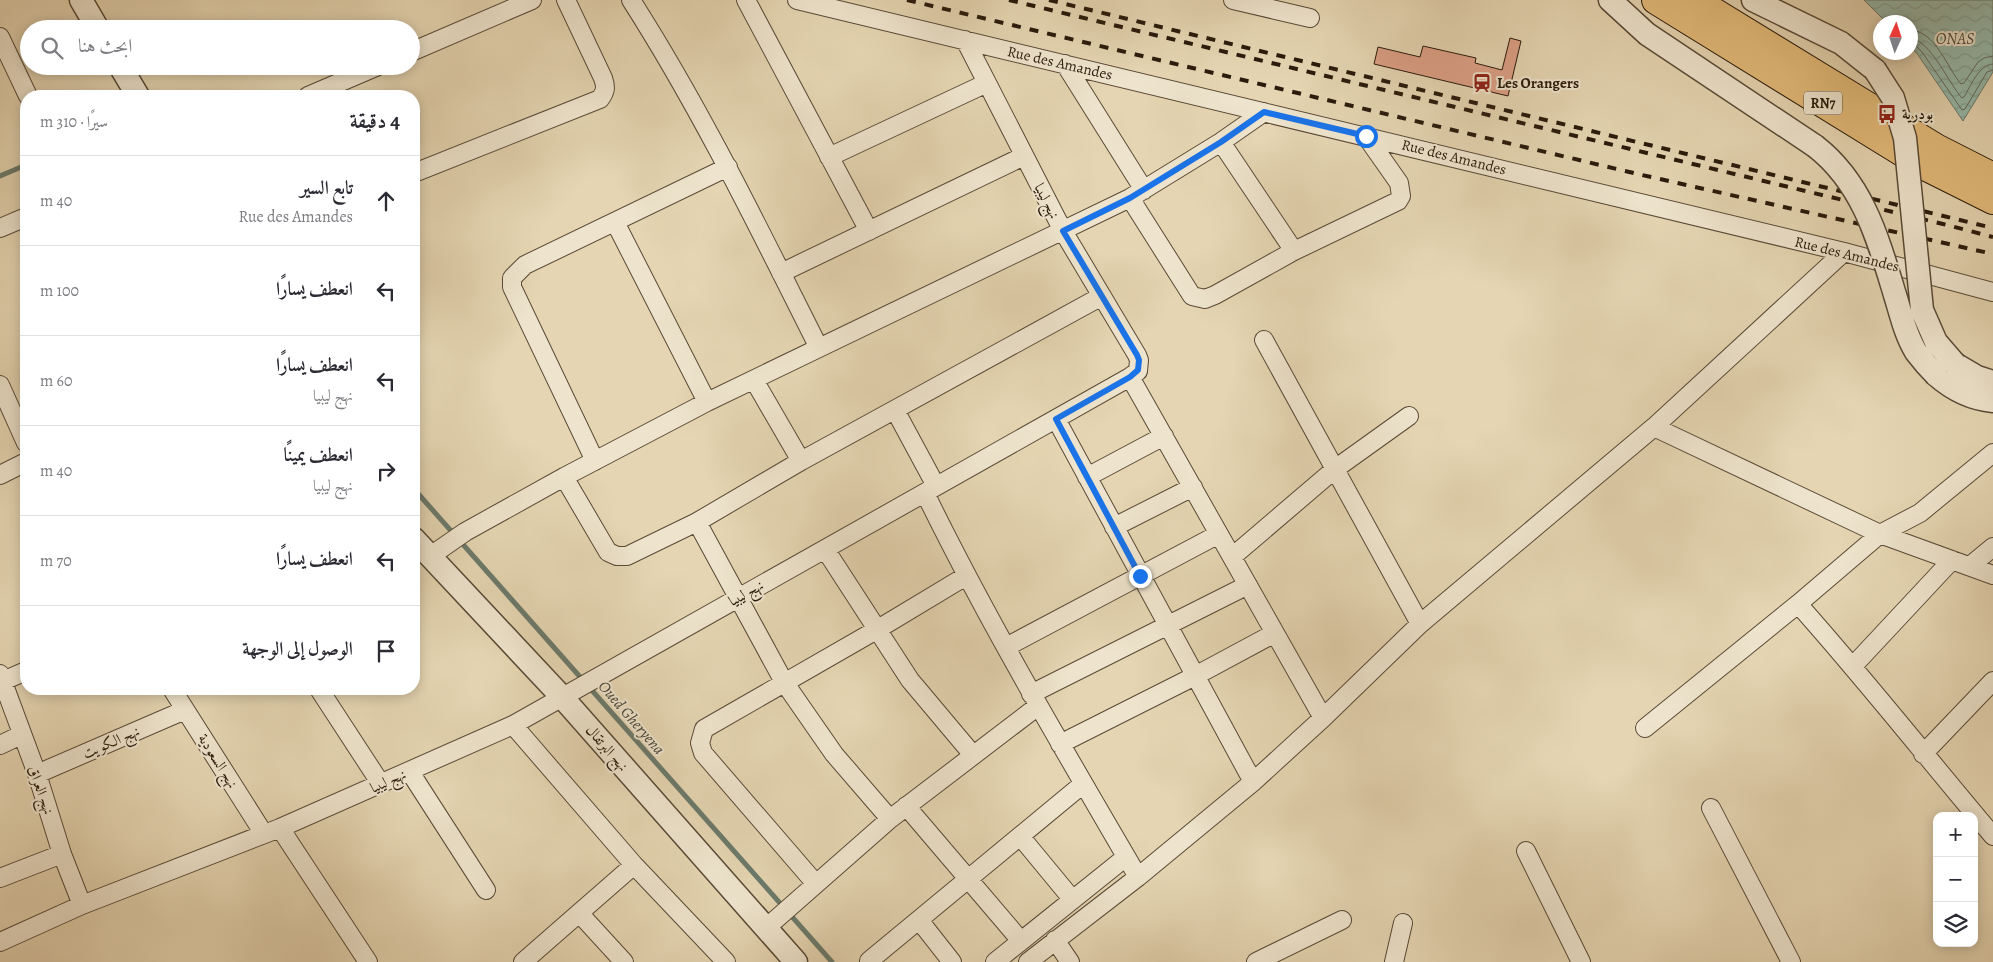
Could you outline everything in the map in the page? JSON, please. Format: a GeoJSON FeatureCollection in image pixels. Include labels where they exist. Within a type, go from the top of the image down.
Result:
{"type":"FeatureCollection","features":[{"type":"Feature","properties":{"kind":"main road","name":"RN7"},"geometry":{"type":"LineString","coordinates":[[1656,0],[1925,166],[1993,200]]}},
{"type":"Feature","properties":{"kind":"main road","name":"RN7"},"geometry":{"type":"LineString","coordinates":[[1694,0],[1936,148],[1993,177]]}},
{"type":"Feature","properties":{"kind":"street"},"geometry":{"type":"LineString","coordinates":[[420,48],[532,0]]}},
{"type":"Feature","properties":{"kind":"street"},"geometry":{"type":"LineString","coordinates":[[420,171],[600,99],[605,93],[606,86],[566,0]]}},
{"type":"Feature","properties":{"kind":"street"},"geometry":{"type":"LineString","coordinates":[[631,0],[663,50],[728,167],[819,348]]}},
{"type":"Feature","properties":{"kind":"street"},"geometry":{"type":"LineString","coordinates":[[746,0],[869,231]]}},
{"type":"Feature","properties":{"kind":"street","name":"Rue des Amandes"},"geometry":{"type":"LineString","coordinates":[[797,0],[1844,252],[1993,292]]}},
{"type":"Feature","properties":{"kind":"street"},"geometry":{"type":"LineString","coordinates":[[1233,0],[1310,18]]}},
{"type":"Feature","properties":{"kind":"street"},"geometry":{"type":"LineString","coordinates":[[1610,0],[1647,34],[1815,146],[1838,167],[1860,198],[1878,238],[1908,335],[1917,353],[1946,385],[1968,396],[1993,402]]}},
{"type":"Feature","properties":{"kind":"street"},"geometry":{"type":"LineString","coordinates":[[1753,0],[1841,43],[1875,70],[1893,98],[1905,138],[1922,310],[1936,342],[1955,364],[1977,377],[1993,382]]}},
{"type":"Feature","properties":{"kind":"street"},"geometry":{"type":"LineString","coordinates":[[83,4],[93,20]]}},
{"type":"Feature","properties":{"kind":"street"},"geometry":{"type":"LineString","coordinates":[[0,37],[25,90]]}},
{"type":"Feature","properties":{"kind":"street","name":"نهج ليبيا"},"geometry":{"type":"LineString","coordinates":[[0,942],[82,905],[272,831],[410,772],[513,725],[1130,377],[1138,370],[1139,360],[1063,231],[965,40]]}},
{"type":"Feature","properties":{"kind":"street"},"geometry":{"type":"LineString","coordinates":[[1065,64],[1192,296],[1197,298],[1205,299],[1215,295],[1294,251],[1398,201],[1401,196],[1399,183],[1366,136]]}},
{"type":"Feature","properties":{"kind":"street"},"geometry":{"type":"LineString","coordinates":[[125,75],[134,90]]}},
{"type":"Feature","properties":{"kind":"street"},"geometry":{"type":"LineString","coordinates":[[322,90],[357,75]]}},
{"type":"Feature","properties":{"kind":"street"},"geometry":{"type":"LineString","coordinates":[[829,157],[987,83]]}},
{"type":"Feature","properties":{"kind":"street"},"geometry":{"type":"LineString","coordinates":[[429,557],[465,532],[564,477],[707,402],[1137,194],[1221,142],[1264,112]]}},
{"type":"Feature","properties":{"kind":"street"},"geometry":{"type":"LineString","coordinates":[[1221,142],[1294,251]]}},
{"type":"Feature","properties":{"kind":"street"},"geometry":{"type":"LineString","coordinates":[[781,273],[1024,156]]}},
{"type":"Feature","properties":{"kind":"street"},"geometry":{"type":"LineString","coordinates":[[595,461],[512,287],[512,278],[525,266],[728,167]]}},
{"type":"Feature","properties":{"kind":"street"},"geometry":{"type":"LineString","coordinates":[[0,228],[20,220]]}},
{"type":"Feature","properties":{"kind":"street"},"geometry":{"type":"LineString","coordinates":[[615,222],[707,402]]}},
{"type":"Feature","properties":{"kind":"street"},"geometry":{"type":"LineString","coordinates":[[1028,962],[1138,877],[1253,782],[1323,718],[1420,624],[1654,427],[1844,252]]}},
{"type":"Feature","properties":{"kind":"street"},"geometry":{"type":"LineString","coordinates":[[564,477],[608,552],[617,556],[627,556],[697,522],[801,461],[1102,296]]}},
{"type":"Feature","properties":{"kind":"street"},"geometry":{"type":"LineString","coordinates":[[1264,340],[1420,624]]}},
{"type":"Feature","properties":{"kind":"street"},"geometry":{"type":"LineString","coordinates":[[1130,377],[1323,718]]}},
{"type":"Feature","properties":{"kind":"street"},"geometry":{"type":"LineString","coordinates":[[754,380],[801,461]]}},
{"type":"Feature","properties":{"kind":"street"},"geometry":{"type":"LineString","coordinates":[[0,385],[20,429]]}},
{"type":"Feature","properties":{"kind":"street"},"geometry":{"type":"LineString","coordinates":[[895,410],[931,489],[966,576],[1034,700],[1138,877]]}},
{"type":"Feature","properties":{"kind":"street"},"geometry":{"type":"LineString","coordinates":[[1232,557],[1335,468],[1409,416]]}},
{"type":"Feature","properties":{"kind":"street"},"geometry":{"type":"LineString","coordinates":[[1056,419],[1253,782]]}},
{"type":"Feature","properties":{"kind":"street"},"geometry":{"type":"LineString","coordinates":[[1654,427],[1880,534],[1993,575]]}},
{"type":"Feature","properties":{"kind":"street"},"geometry":{"type":"LineString","coordinates":[[1087,477],[1164,436]]}},
{"type":"Feature","properties":{"kind":"street"},"geometry":{"type":"LineString","coordinates":[[1645,728],[1798,604],[1880,534],[1920,513],[1993,453]]}},
{"type":"Feature","properties":{"kind":"street"},"geometry":{"type":"LineString","coordinates":[[0,475],[20,465]]}},
{"type":"Feature","properties":{"kind":"street"},"geometry":{"type":"LineString","coordinates":[[1114,527],[1192,487]]}},
{"type":"Feature","properties":{"kind":"street"},"geometry":{"type":"LineString","coordinates":[[697,522],[784,682],[834,754],[890,819]]}},
{"type":"Feature","properties":{"kind":"street"},"geometry":{"type":"LineString","coordinates":[[1006,647],[1219,534]]}},
{"type":"Feature","properties":{"kind":"street","name":"نهج البرتقال"},"geometry":{"type":"LineString","coordinates":[[420,546],[568,694],[772,923],[796,962]]}},
{"type":"Feature","properties":{"kind":"street"},"geometry":{"type":"LineString","coordinates":[[1970,566],[1993,547]]}},
{"type":"Feature","properties":{"kind":"street"},"geometry":{"type":"LineString","coordinates":[[825,549],[910,680],[973,755]]}},
{"type":"Feature","properties":{"kind":"street"},"geometry":{"type":"LineString","coordinates":[[1853,666],[1952,560]]}},
{"type":"Feature","properties":{"kind":"street"},"geometry":{"type":"LineString","coordinates":[[811,888],[703,753],[700,743],[704,729],[966,576]]}},
{"type":"Feature","properties":{"kind":"street"},"geometry":{"type":"LineString","coordinates":[[772,923],[890,819],[973,755],[1034,700],[1167,625],[1248,585]]}},
{"type":"Feature","properties":{"kind":"street"},"geometry":{"type":"LineString","coordinates":[[1798,604],[1853,666],[1923,754],[1993,836]]}},
{"type":"Feature","properties":{"kind":"street"},"geometry":{"type":"LineString","coordinates":[[1060,744],[1195,676],[1275,632]]}},
{"type":"Feature","properties":{"kind":"street"},"geometry":{"type":"LineString","coordinates":[[2,678],[20,673]]}},
{"type":"Feature","properties":{"kind":"street","name":"نهج العراق"},"geometry":{"type":"LineString","coordinates":[[2,678],[21,735],[37,774],[62,854],[82,905]]}},
{"type":"Feature","properties":{"kind":"street"},"geometry":{"type":"LineString","coordinates":[[1923,754],[1993,681]]}},
{"type":"Feature","properties":{"kind":"street","name":"نهج السعودية"},"geometry":{"type":"LineString","coordinates":[[176,695],[368,962]]}},
{"type":"Feature","properties":{"kind":"street"},"geometry":{"type":"LineString","coordinates":[[323,695],[381,784]]}},
{"type":"Feature","properties":{"kind":"street","name":"نهج الكويت"},"geometry":{"type":"LineString","coordinates":[[37,774],[185,710]]}},
{"type":"Feature","properties":{"kind":"street"},"geometry":{"type":"LineString","coordinates":[[513,725],[634,865],[726,962]]}},
{"type":"Feature","properties":{"kind":"street"},"geometry":{"type":"LineString","coordinates":[[0,745],[21,735]]}},
{"type":"Feature","properties":{"kind":"street"},"geometry":{"type":"LineString","coordinates":[[410,772],[486,890]]}},
{"type":"Feature","properties":{"kind":"street"},"geometry":{"type":"LineString","coordinates":[[869,961],[1083,784]]}},
{"type":"Feature","properties":{"kind":"street"},"geometry":{"type":"LineString","coordinates":[[906,806],[1021,941]]}},
{"type":"Feature","properties":{"kind":"street"},"geometry":{"type":"LineString","coordinates":[[1711,808],[1791,962]]}},
{"type":"Feature","properties":{"kind":"street"},"geometry":{"type":"LineString","coordinates":[[1020,836],[1072,899]]}},
{"type":"Feature","properties":{"kind":"street"},"geometry":{"type":"LineString","coordinates":[[1526,851],[1581,962]]}},
{"type":"Feature","properties":{"kind":"street"},"geometry":{"type":"LineString","coordinates":[[0,878],[62,854]]}},
{"type":"Feature","properties":{"kind":"street"},"geometry":{"type":"LineString","coordinates":[[995,962],[1126,857]]}},
{"type":"Feature","properties":{"kind":"street"},"geometry":{"type":"LineString","coordinates":[[523,962],[634,865]]}},
{"type":"Feature","properties":{"kind":"street"},"geometry":{"type":"LineString","coordinates":[[580,914],[624,962]]}},
{"type":"Feature","properties":{"kind":"street"},"geometry":{"type":"LineString","coordinates":[[918,920],[952,962]]}},
{"type":"Feature","properties":{"kind":"street"},"geometry":{"type":"LineString","coordinates":[[1256,962],[1342,920]]}},
{"type":"Feature","properties":{"kind":"street"},"geometry":{"type":"LineString","coordinates":[[1394,962],[1402,923]]}},
{"type":"Feature","properties":{"kind":"street"},"geometry":{"type":"LineString","coordinates":[[1055,940],[1070,962]]}},
{"type":"Feature","properties":{"kind":"water","name":"ONAS"},"geometry":{"type":"Polygon","coordinates":[[[1864,0],[1993,0],[1993,72],[1963,121],[1918,55],[1918,15],[1879,15],[1864,0]]]}},
{"type":"Feature","properties":{"kind":"building","name":"Les Orangers"},"geometry":{"type":"Polygon","coordinates":[[[1510,38],[1521,41],[1508,96],[1374,64],[1378,47],[1420,57],[1423,46],[1476,58],[1475,63],[1502,70],[1510,38]]]}},
{"type":"Feature","properties":{"kind":"waterway","name":"Oued Gheryena"},"geometry":{"type":"LineString","coordinates":[[0,176],[20,168]]}},
{"type":"Feature","properties":{"kind":"waterway","name":"Oued Gheryena"},"geometry":{"type":"LineString","coordinates":[[420,496],[832,962]]}},
{"type":"Feature","properties":{"kind":"railway"},"geometry":{"type":"LineString","coordinates":[[907,0],[1642,175],[1993,254]]}},
{"type":"Feature","properties":{"kind":"railway"},"geometry":{"type":"LineString","coordinates":[[1009,0],[1993,237]]}},
{"type":"Feature","properties":{"kind":"railway"},"geometry":{"type":"LineString","coordinates":[[1049,0],[1993,228]]}},
{"type":"Feature","properties":{"kind":"place","name":"Les Orangers"},"geometry":{"type":"Point","coordinates":[1482,83]}},
{"type":"Feature","properties":{"kind":"place","name":"بودرية"},"geometry":{"type":"Point","coordinates":[1887,114]}},
{"type":"Feature","properties":{"kind":"route"},"geometry":{"type":"LineString","coordinates":[[1140,576],[1056,419],[1130,377],[1139,367],[1137,355],[1063,231],[1130,198],[1221,142],[1264,112],[1366,136]]}}]}
